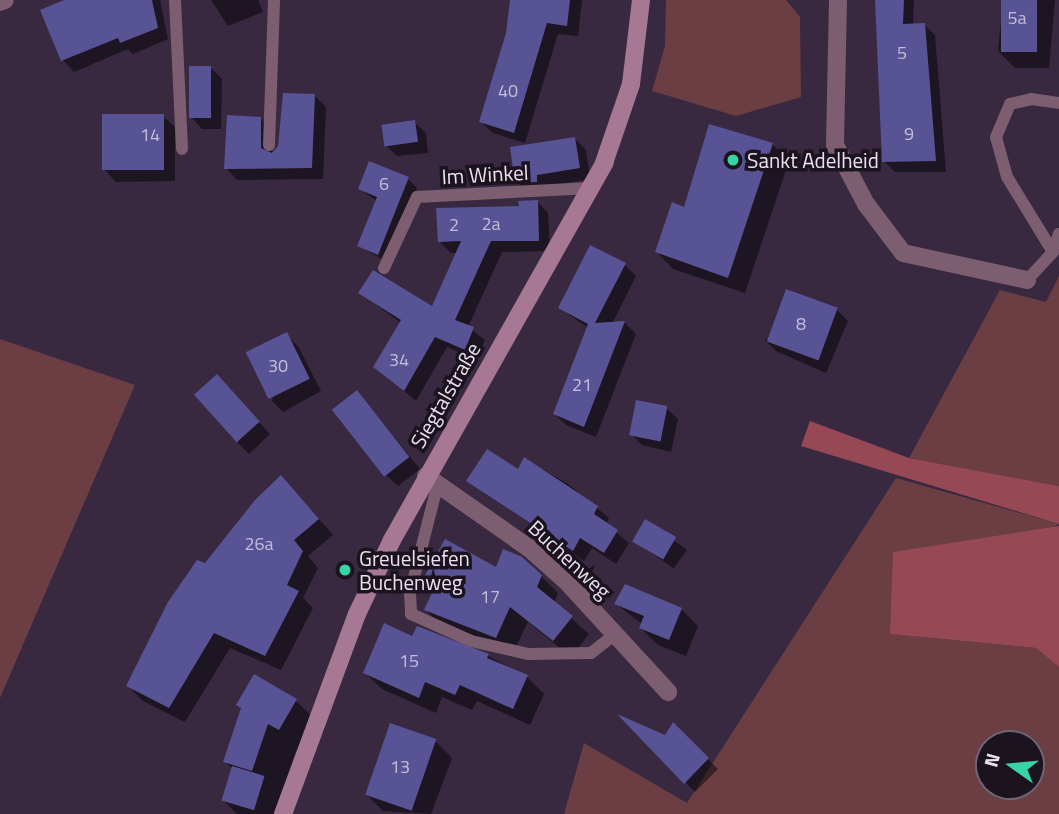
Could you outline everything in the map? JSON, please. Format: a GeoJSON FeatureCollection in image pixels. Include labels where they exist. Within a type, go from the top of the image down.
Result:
{"type":"FeatureCollection","features":[{"type":"Feature","properties":{"kind":"main road","name":"Siegtalstraße"},"geometry":{"type":"LineString","coordinates":[[283,814],[357,614],[591,188],[617,132],[631,84],[642,0]]}},
{"type":"Feature","properties":{"kind":"street"},"geometry":{"type":"LineString","coordinates":[[0,2],[5,0]]}},
{"type":"Feature","properties":{"kind":"street"},"geometry":{"type":"LineString","coordinates":[[838,0],[835,145],[866,204],[903,253],[1027,280]]}},
{"type":"Feature","properties":{"kind":"street","name":"Buchenweg"},"geometry":{"type":"LineString","coordinates":[[432,480],[529,548],[615,634],[668,692]]}},
{"type":"Feature","properties":{"kind":"lane"},"geometry":{"type":"LineString","coordinates":[[175,0],[182,149]]}},
{"type":"Feature","properties":{"kind":"lane"},"geometry":{"type":"LineString","coordinates":[[269,145],[274,0]]}},
{"type":"Feature","properties":{"kind":"lane"},"geometry":{"type":"LineString","coordinates":[[1053,252],[1007,177],[996,137],[1010,104],[1031,99],[1059,103]]}},
{"type":"Feature","properties":{"kind":"lane","name":"Im Winkel"},"geometry":{"type":"LineString","coordinates":[[384,268],[417,197],[591,188]]}},
{"type":"Feature","properties":{"kind":"lane"},"geometry":{"type":"LineString","coordinates":[[1027,280],[1053,252],[1059,234]]}},
{"type":"Feature","properties":{"kind":"lane"},"geometry":{"type":"LineString","coordinates":[[432,480],[410,593],[411,614],[471,641],[528,654],[591,653],[615,634]]}},
{"type":"Feature","properties":{"kind":"shaded area"},"geometry":{"type":"Polygon","coordinates":[[[666,0],[786,0],[800,17],[801,97],[736,116],[652,91],[665,46],[666,0]]]}},
{"type":"Feature","properties":{"kind":"shaded area"},"geometry":{"type":"Polygon","coordinates":[[[1059,276],[1059,486],[909,458],[1000,290],[1046,302],[1059,276]]]}},
{"type":"Feature","properties":{"kind":"shaded area"},"geometry":{"type":"Polygon","coordinates":[[[0,339],[135,385],[0,698],[0,339]]]}},
{"type":"Feature","properties":{"kind":"shaded area"},"geometry":{"type":"Polygon","coordinates":[[[810,421],[909,458],[1059,486],[1059,524],[801,446],[810,421]]]}},
{"type":"Feature","properties":{"kind":"shaded area"},"geometry":{"type":"Polygon","coordinates":[[[896,478],[1059,524],[891,634],[1036,648],[1059,667],[1059,814],[564,814],[584,743],[687,803],[896,478]]]}},
{"type":"Feature","properties":{"kind":"shaded area"},"geometry":{"type":"Polygon","coordinates":[[[1059,526],[1059,667],[1036,648],[890,634],[893,552],[1059,526]]]}},
{"type":"Feature","properties":{"kind":"building"},"geometry":{"type":"Polygon","coordinates":[[[64,0],[152,0],[158,28],[120,43],[118,38],[61,61],[40,10],[64,0]]]}},
{"type":"Feature","properties":{"kind":"building"},"geometry":{"type":"Polygon","coordinates":[[[510,0],[570,0],[567,26],[547,23],[514,133],[479,122],[506,33],[510,0]]]}},
{"type":"Feature","properties":{"kind":"building"},"geometry":{"type":"Polygon","coordinates":[[[875,0],[904,0],[903,24],[925,23],[936,161],[882,162],[875,0]]]}},
{"type":"Feature","properties":{"kind":"building"},"geometry":{"type":"Polygon","coordinates":[[[1001,0],[1037,0],[1037,52],[1001,52],[1001,0]]]}},
{"type":"Feature","properties":{"kind":"building"},"geometry":{"type":"Polygon","coordinates":[[[189,66],[211,66],[211,118],[189,118],[189,66]]]}},
{"type":"Feature","properties":{"kind":"building"},"geometry":{"type":"Polygon","coordinates":[[[283,93],[315,94],[312,168],[224,169],[227,115],[261,117],[261,148],[272,153],[278,146],[283,93]]]}},
{"type":"Feature","properties":{"kind":"building"},"geometry":{"type":"Polygon","coordinates":[[[102,114],[164,114],[164,170],[102,170],[102,114]]]}},
{"type":"Feature","properties":{"kind":"building"},"geometry":{"type":"Polygon","coordinates":[[[415,120],[418,142],[384,147],[381,125],[415,120]]]}},
{"type":"Feature","properties":{"kind":"building"},"geometry":{"type":"Polygon","coordinates":[[[709,124],[773,143],[728,278],[655,252],[672,202],[684,207],[709,124]]]}},
{"type":"Feature","properties":{"kind":"building"},"geometry":{"type":"Polygon","coordinates":[[[575,137],[580,168],[537,175],[537,182],[515,183],[510,147],[575,137]]]}},
{"type":"Feature","properties":{"kind":"building"},"geometry":{"type":"Polygon","coordinates":[[[369,161],[409,177],[378,255],[357,246],[377,197],[358,189],[369,161]]]}},
{"type":"Feature","properties":{"kind":"building"},"geometry":{"type":"Polygon","coordinates":[[[538,200],[539,241],[491,241],[455,320],[474,327],[465,350],[435,337],[404,391],[373,367],[401,320],[358,293],[373,270],[432,306],[461,241],[438,242],[436,208],[519,206],[518,201],[538,200]]]}},
{"type":"Feature","properties":{"kind":"building"},"geometry":{"type":"Polygon","coordinates":[[[590,245],[626,263],[595,323],[625,321],[584,427],[553,414],[588,324],[558,308],[590,245]]]}},
{"type":"Feature","properties":{"kind":"building"},"geometry":{"type":"Polygon","coordinates":[[[786,289],[838,308],[819,360],[767,342],[786,289]]]}},
{"type":"Feature","properties":{"kind":"building"},"geometry":{"type":"Polygon","coordinates":[[[287,332],[310,379],[268,399],[246,352],[287,332]]]}},
{"type":"Feature","properties":{"kind":"building"},"geometry":{"type":"Polygon","coordinates":[[[217,374],[260,422],[237,442],[194,395],[217,374]]]}},
{"type":"Feature","properties":{"kind":"building"},"geometry":{"type":"Polygon","coordinates":[[[357,390],[409,457],[384,477],[332,410],[357,390]]]}},
{"type":"Feature","properties":{"kind":"building"},"geometry":{"type":"Polygon","coordinates":[[[636,400],[667,406],[661,441],[629,435],[636,400]]]}},
{"type":"Feature","properties":{"kind":"building"},"geometry":{"type":"Polygon","coordinates":[[[487,449],[518,469],[524,457],[598,506],[594,514],[618,530],[604,553],[580,538],[573,551],[466,481],[487,449]]]}},
{"type":"Feature","properties":{"kind":"building"},"geometry":{"type":"Polygon","coordinates":[[[281,475],[319,519],[294,540],[303,551],[287,585],[299,591],[265,656],[214,633],[169,708],[126,686],[168,602],[197,560],[205,563],[255,500],[281,475]]]}},
{"type":"Feature","properties":{"kind":"building"},"geometry":{"type":"Polygon","coordinates":[[[645,519],[676,537],[663,560],[632,542],[645,519]]]}},
{"type":"Feature","properties":{"kind":"building"},"geometry":{"type":"Polygon","coordinates":[[[445,539],[496,567],[503,549],[522,557],[542,575],[537,587],[573,616],[553,641],[510,607],[496,638],[424,610],[435,586],[423,579],[445,539]]]}},
{"type":"Feature","properties":{"kind":"building"},"geometry":{"type":"Polygon","coordinates":[[[625,584],[682,608],[669,640],[639,628],[644,616],[614,604],[625,584]]]}},
{"type":"Feature","properties":{"kind":"building"},"geometry":{"type":"Polygon","coordinates":[[[384,623],[412,636],[417,626],[489,654],[487,658],[528,675],[513,709],[460,685],[455,695],[425,682],[419,698],[363,673],[384,623]]]}},
{"type":"Feature","properties":{"kind":"building"},"geometry":{"type":"Polygon","coordinates":[[[254,674],[297,699],[279,730],[268,724],[252,771],[223,762],[241,708],[236,705],[254,674]]]}},
{"type":"Feature","properties":{"kind":"building"},"geometry":{"type":"Polygon","coordinates":[[[617,714],[665,735],[673,722],[709,758],[684,784],[617,714]]]}},
{"type":"Feature","properties":{"kind":"building"},"geometry":{"type":"Polygon","coordinates":[[[390,723],[436,739],[412,811],[365,795],[390,723]]]}},
{"type":"Feature","properties":{"kind":"building"},"geometry":{"type":"Polygon","coordinates":[[[232,766],[265,776],[254,810],[221,800],[232,766]]]}},
{"type":"Feature","properties":{"kind":"place","name":"Sankt Adelheid"},"geometry":{"type":"Point","coordinates":[733,160]}},
{"type":"Feature","properties":{"kind":"place","name":"Greuelsiefen Buchenweg"},"geometry":{"type":"Point","coordinates":[345,570]}}]}
